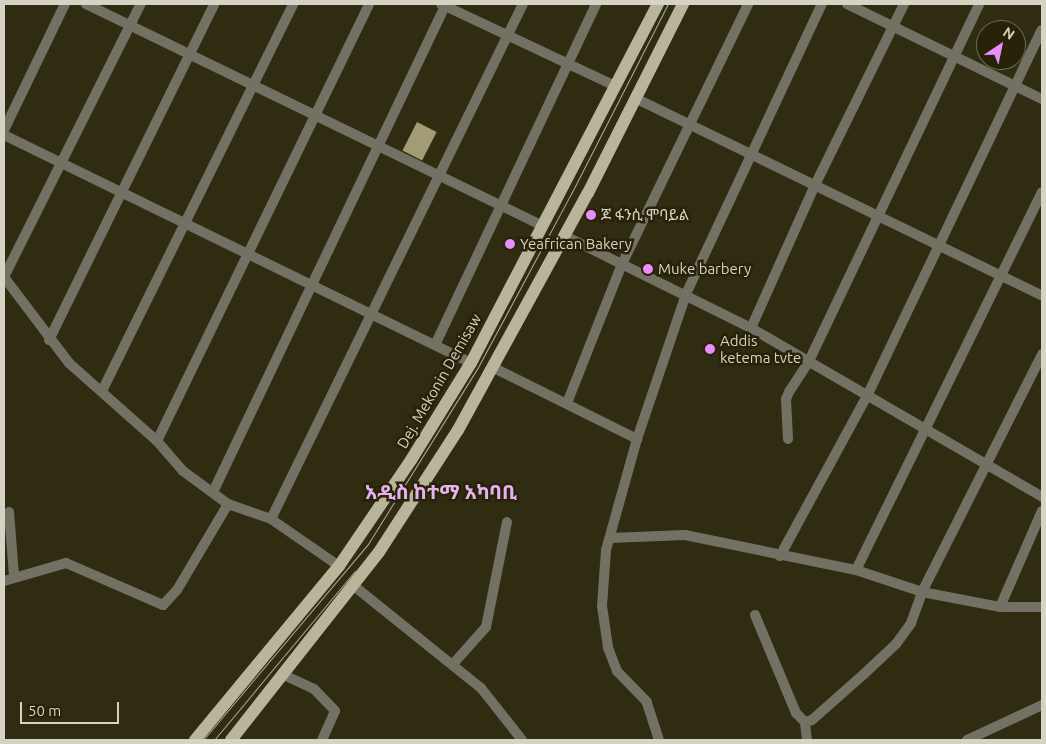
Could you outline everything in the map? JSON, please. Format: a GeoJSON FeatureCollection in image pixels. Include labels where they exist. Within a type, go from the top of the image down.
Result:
{"type":"FeatureCollection","features":[{"type":"Feature","properties":{"kind":"main road","name":"Dej. Mekonin Demisaw"},"geometry":{"type":"LineString","coordinates":[[195,740],[338,566],[471,364],[658,4]]}},
{"type":"Feature","properties":{"kind":"main road"},"geometry":{"type":"LineString","coordinates":[[231,740],[354,586],[405,516],[494,368],[565,236],[683,4]]}},
{"type":"Feature","properties":{"kind":"street"},"geometry":{"type":"LineString","coordinates":[[4,130],[65,4]]}},
{"type":"Feature","properties":{"kind":"street"},"geometry":{"type":"LineString","coordinates":[[86,4],[189,56],[317,114],[440,173],[543,226]]}},
{"type":"Feature","properties":{"kind":"street"},"geometry":{"type":"LineString","coordinates":[[141,4],[4,277],[49,340],[157,441],[183,471],[228,504],[270,519],[338,566]]}},
{"type":"Feature","properties":{"kind":"street"},"geometry":{"type":"LineString","coordinates":[[49,340],[214,4]]}},
{"type":"Feature","properties":{"kind":"street"},"geometry":{"type":"LineString","coordinates":[[102,390],[186,224],[293,4]]}},
{"type":"Feature","properties":{"kind":"street"},"geometry":{"type":"LineString","coordinates":[[157,441],[250,256],[369,4]]}},
{"type":"Feature","properties":{"kind":"street"},"geometry":{"type":"LineString","coordinates":[[213,492],[444,4],[615,86]]}},
{"type":"Feature","properties":{"kind":"street"},"geometry":{"type":"LineString","coordinates":[[270,519],[523,4]]}},
{"type":"Feature","properties":{"kind":"street"},"geometry":{"type":"LineString","coordinates":[[435,345],[596,4]]}},
{"type":"Feature","properties":{"kind":"street"},"geometry":{"type":"LineString","coordinates":[[567,403],[622,264],[748,4]]}},
{"type":"Feature","properties":{"kind":"street"},"geometry":{"type":"LineString","coordinates":[[659,740],[647,702],[618,671],[608,647],[602,606],[610,538],[637,439],[686,294],[822,4]]}},
{"type":"Feature","properties":{"kind":"street"},"geometry":{"type":"LineString","coordinates":[[847,4],[1042,99]]}},
{"type":"Feature","properties":{"kind":"street"},"geometry":{"type":"LineString","coordinates":[[751,328],[815,185],[904,4]]}},
{"type":"Feature","properties":{"kind":"street"},"geometry":{"type":"LineString","coordinates":[[788,439],[786,399],[809,362],[876,215],[978,4]]}},
{"type":"Feature","properties":{"kind":"street"},"geometry":{"type":"LineString","coordinates":[[780,556],[868,394],[1042,30]]}},
{"type":"Feature","properties":{"kind":"street"},"geometry":{"type":"LineString","coordinates":[[634,98],[1042,296]]}},
{"type":"Feature","properties":{"kind":"street"},"geometry":{"type":"LineString","coordinates":[[4,135],[250,256],[312,283],[471,364]]}},
{"type":"Feature","properties":{"kind":"street"},"geometry":{"type":"LineString","coordinates":[[856,570],[927,430],[1042,192]]}},
{"type":"Feature","properties":{"kind":"street"},"geometry":{"type":"LineString","coordinates":[[565,236],[686,294],[751,328],[987,463],[1042,497]]}},
{"type":"Feature","properties":{"kind":"street"},"geometry":{"type":"LineString","coordinates":[[805,722],[835,701],[896,644],[911,623],[922,592],[1042,354]]}},
{"type":"Feature","properties":{"kind":"street"},"geometry":{"type":"LineString","coordinates":[[494,368],[637,439]]}},
{"type":"Feature","properties":{"kind":"street"},"geometry":{"type":"LineString","coordinates":[[4,581],[50,565],[77,565],[163,605],[177,590],[228,504]]}},
{"type":"Feature","properties":{"kind":"street"},"geometry":{"type":"LineString","coordinates":[[1000,607],[1042,511]]}},
{"type":"Feature","properties":{"kind":"street"},"geometry":{"type":"LineString","coordinates":[[9,512],[14,576]]}},
{"type":"Feature","properties":{"kind":"street"},"geometry":{"type":"LineString","coordinates":[[453,664],[486,627],[507,522]]}},
{"type":"Feature","properties":{"kind":"street"},"geometry":{"type":"LineString","coordinates":[[610,538],[685,535],[780,556],[856,570],[922,592],[1000,607],[1042,607]]}},
{"type":"Feature","properties":{"kind":"street"},"geometry":{"type":"LineString","coordinates":[[354,586],[453,664],[492,699],[522,740]]}},
{"type":"Feature","properties":{"kind":"street"},"geometry":{"type":"LineString","coordinates":[[755,615],[796,713],[805,722],[807,740]]}},
{"type":"Feature","properties":{"kind":"street"},"geometry":{"type":"LineString","coordinates":[[284,675],[314,689],[335,711],[322,740]]}},
{"type":"Feature","properties":{"kind":"street"},"geometry":{"type":"LineString","coordinates":[[967,740],[1042,705]]}},
{"type":"Feature","properties":{"kind":"building"},"geometry":{"type":"Polygon","coordinates":[[[417,122],[437,132],[422,160],[402,151],[417,122]]]}},
{"type":"Feature","properties":{"kind":"tram line"},"geometry":{"type":"LineString","coordinates":[[203,740],[368,544],[477,369],[571,194],[668,4]]}},
{"type":"Feature","properties":{"kind":"tram line"},"geometry":{"type":"LineString","coordinates":[[214,740],[355,571]]}},
{"type":"Feature","properties":{"kind":"place","name":"ጆ ፋንሲ ሞባይል"},"geometry":{"type":"Point","coordinates":[591,215]}},
{"type":"Feature","properties":{"kind":"place","name":"Yeafrican Bakery"},"geometry":{"type":"Point","coordinates":[510,244]}},
{"type":"Feature","properties":{"kind":"place","name":"Muke barbery"},"geometry":{"type":"Point","coordinates":[648,269]}},
{"type":"Feature","properties":{"kind":"place","name":"Addis ketema tvte"},"geometry":{"type":"Point","coordinates":[710,349]}},
{"type":"Feature","properties":{"kind":"district","name":"አዲስ ከተማ አካባቢ"},"geometry":{"type":"Point","coordinates":[441,491]}}]}
